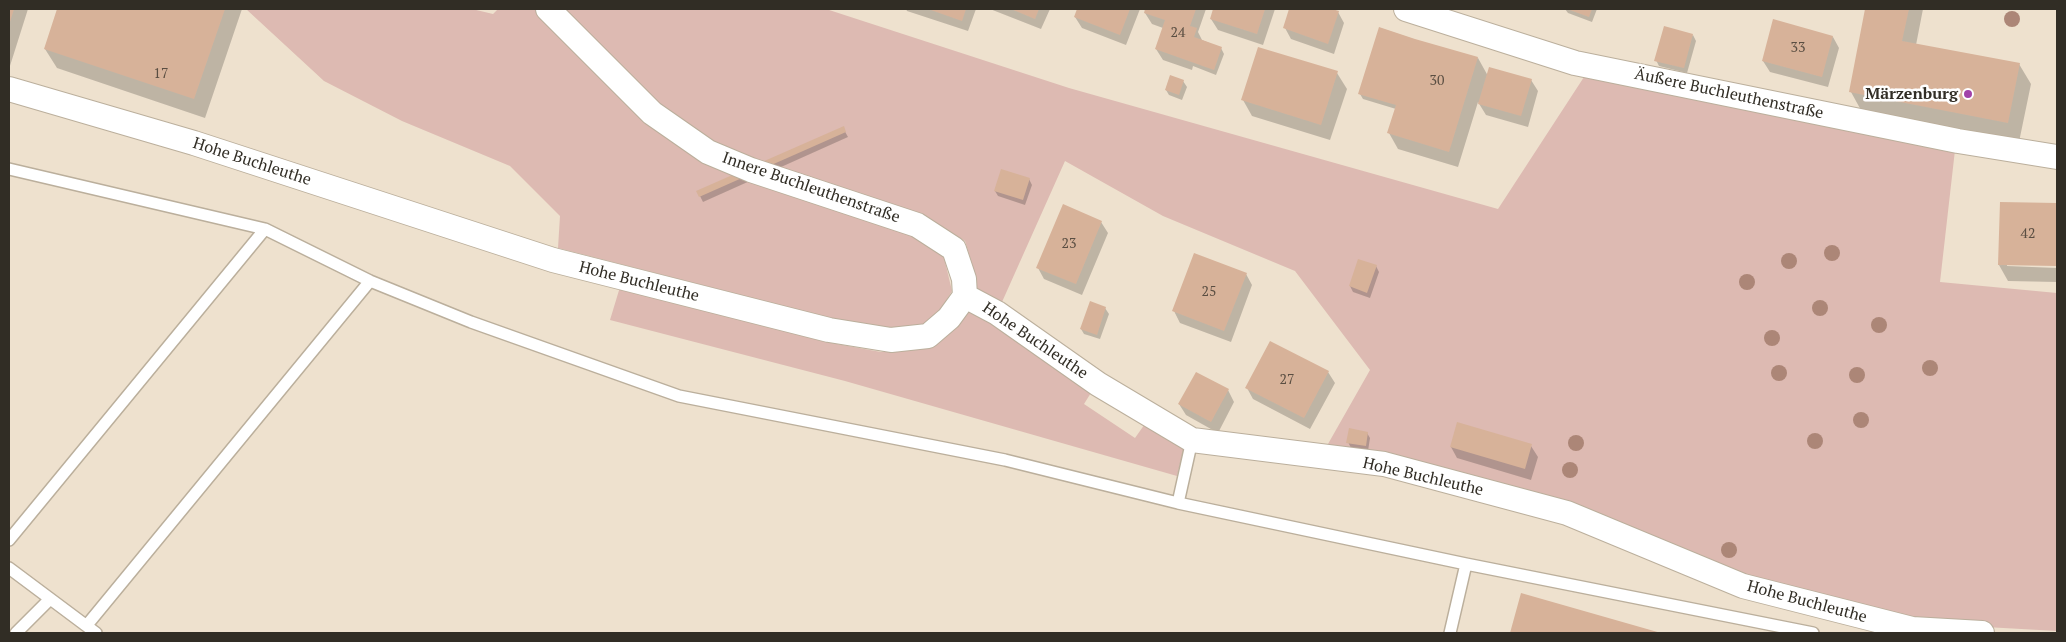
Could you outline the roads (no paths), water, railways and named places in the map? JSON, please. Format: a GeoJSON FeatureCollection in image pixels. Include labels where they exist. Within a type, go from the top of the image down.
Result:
{"type":"FeatureCollection","features":[{"type":"Feature","properties":{"kind":"street","name":"Innere Buchleuthenstraße"},"geometry":{"type":"LineString","coordinates":[[548,9],[652,113],[708,152],[751,170],[917,225],[954,249],[964,279],[965,296]]}},
{"type":"Feature","properties":{"kind":"street","name":"Äußere Buchleuthenstraße"},"geometry":{"type":"LineString","coordinates":[[1406,9],[1575,62],[1958,141],[2057,157]]}},
{"type":"Feature","properties":{"kind":"street","name":"Hohe Buchleuthe"},"geometry":{"type":"LineString","coordinates":[[9,90],[194,143],[552,260],[829,330],[891,340],[928,336],[949,318],[965,296],[997,313],[1098,384],[1192,440],[1384,464],[1567,513],[1743,586],[1912,629],[1982,633]]}},
{"type":"Feature","properties":{"kind":"lane"},"geometry":{"type":"LineString","coordinates":[[9,169],[265,229],[370,281],[471,322],[679,396],[1005,460],[1178,503],[1466,564],[1813,633]]}},
{"type":"Feature","properties":{"kind":"lane"},"geometry":{"type":"LineString","coordinates":[[9,540],[265,229]]}},
{"type":"Feature","properties":{"kind":"lane"},"geometry":{"type":"LineString","coordinates":[[87,625],[370,281]]}},
{"type":"Feature","properties":{"kind":"lane"},"geometry":{"type":"LineString","coordinates":[[1178,503],[1192,440]]}},
{"type":"Feature","properties":{"kind":"lane"},"geometry":{"type":"LineString","coordinates":[[1450,633],[1466,564]]}},
{"type":"Feature","properties":{"kind":"lane"},"geometry":{"type":"LineString","coordinates":[[9,568],[96,633]]}},
{"type":"Feature","properties":{"kind":"lane"},"geometry":{"type":"LineString","coordinates":[[16,633],[50,599]]}},
{"type":"Feature","properties":{"kind":"place","name":"Märzenburg"},"geometry":{"type":"Point","coordinates":[1968,94]}}]}
